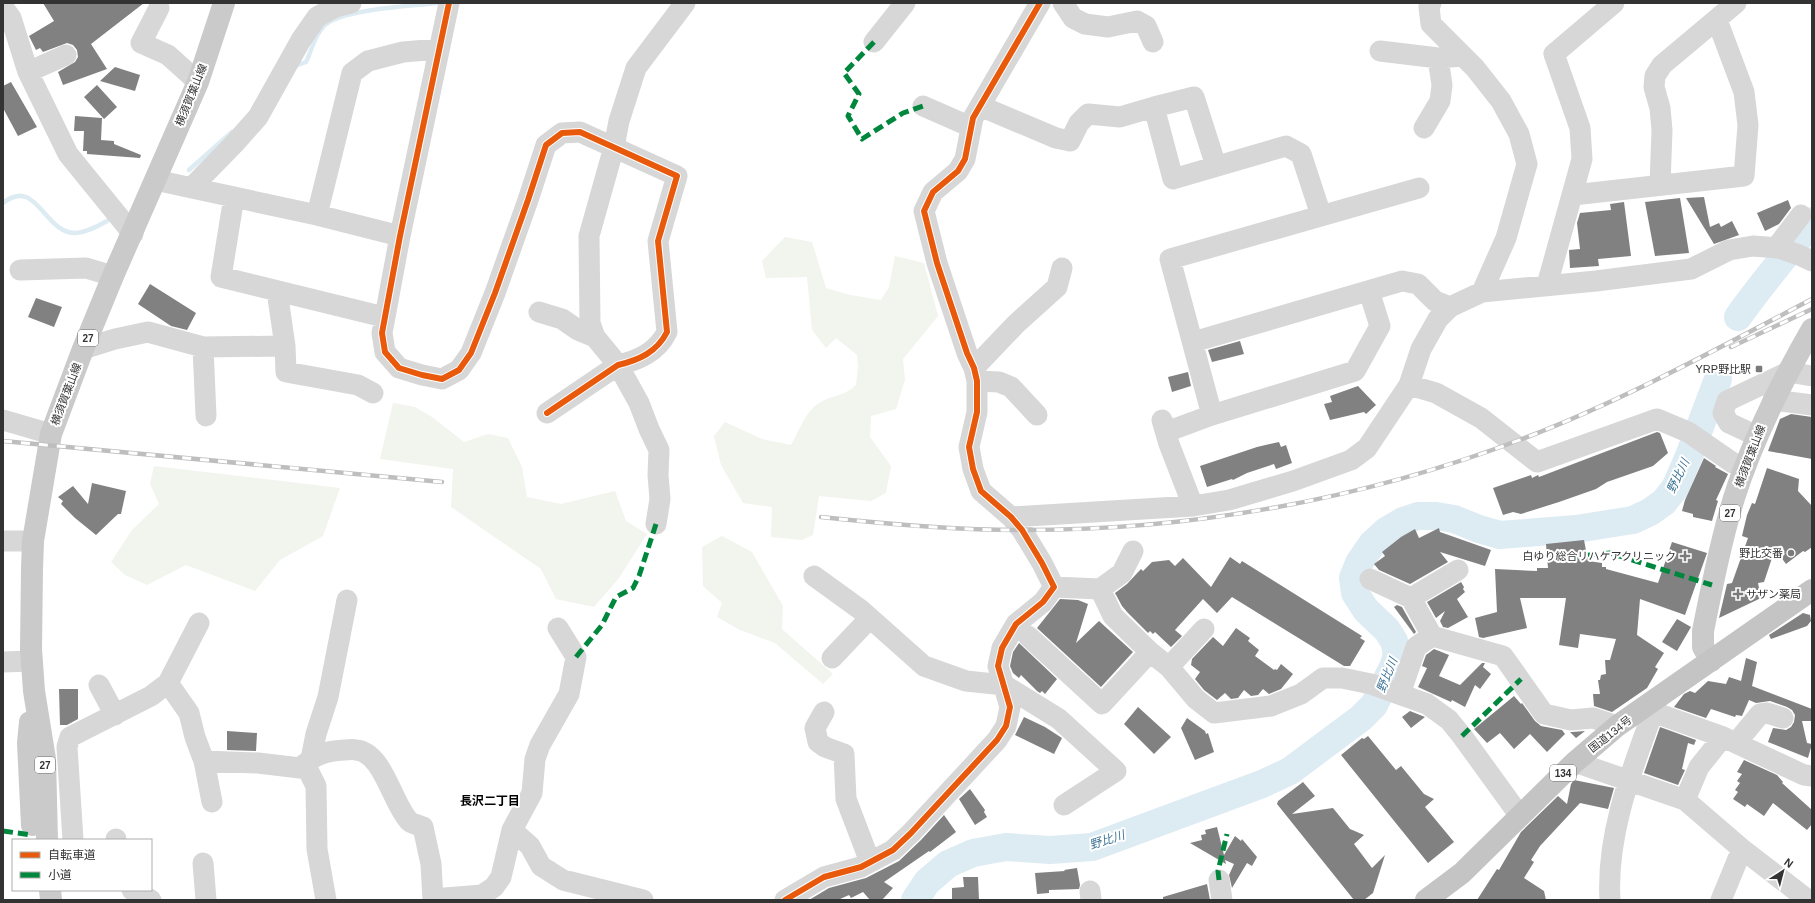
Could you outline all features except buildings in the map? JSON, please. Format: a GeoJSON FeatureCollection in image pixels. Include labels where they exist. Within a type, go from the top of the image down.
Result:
{"type":"FeatureCollection","features":[{"type":"Feature","properties":{"kind":"highway","name":"国道134号"},"geometry":{"type":"LineString","coordinates":[[1426,900],[1462,873],[1575,762],[1617,726],[1652,707],[1711,661],[1811,592]]}},
{"type":"Feature","properties":{"kind":"main road","name":"横須賀葉山線"},"geometry":{"type":"LineString","coordinates":[[47,839],[45,759],[34,691],[32,661],[33,541],[51,434],[83,349],[113,276],[133,234],[198,82],[224,3]]}},
{"type":"Feature","properties":{"kind":"main road","name":"横須賀葉山線"},"geometry":{"type":"LineString","coordinates":[[1711,661],[1703,647],[1703,631],[1723,535],[1745,467],[1757,436],[1773,400],[1812,329]]}},
{"type":"Feature","properties":{"kind":"main road","name":"横須賀葉山線"},"geometry":{"type":"LineString","coordinates":[[33,839],[28,743],[34,691]]}},
{"type":"Feature","properties":{"kind":"street"},"geometry":{"type":"LineString","coordinates":[[192,187],[258,117],[301,40],[317,17],[335,7],[351,3]]}},
{"type":"Feature","properties":{"kind":"street"},"geometry":{"type":"LineString","coordinates":[[449,3],[384,317],[382,333],[385,352],[399,368],[442,379],[459,370],[471,353],[495,293],[546,145],[562,133],[580,132],[677,176],[658,241],[667,332],[657,346],[645,356],[632,362],[618,365],[547,413]]}},
{"type":"Feature","properties":{"kind":"street"},"geometry":{"type":"LineString","coordinates":[[656,524],[660,499],[658,476],[659,450],[639,403],[618,365],[595,337],[590,323],[589,236],[614,147],[619,121],[636,68],[685,3]]}},
{"type":"Feature","properties":{"kind":"street"},"geometry":{"type":"LineString","coordinates":[[874,42],[905,3]]}},
{"type":"Feature","properties":{"kind":"street"},"geometry":{"type":"LineString","coordinates":[[1038,3],[973,118],[965,159],[958,171],[934,192],[924,211],[937,263],[967,353],[976,375],[977,412],[969,447],[973,469],[981,491],[1011,517],[1030,543],[1054,587]]}},
{"type":"Feature","properties":{"kind":"street"},"geometry":{"type":"LineString","coordinates":[[1063,3],[1073,18],[1085,24],[1108,26],[1137,21],[1146,26],[1153,42]]}},
{"type":"Feature","properties":{"kind":"street"},"geometry":{"type":"LineString","coordinates":[[1431,3],[1429,7],[1431,24],[1475,68],[1501,101],[1519,134],[1527,164],[1506,238],[1482,292]]}},
{"type":"Feature","properties":{"kind":"street"},"geometry":{"type":"LineString","coordinates":[[1547,285],[1582,159],[1580,128],[1554,54],[1614,3]]}},
{"type":"Feature","properties":{"kind":"street"},"geometry":{"type":"LineString","coordinates":[[1660,185],[1662,130],[1660,108],[1654,87],[1655,76],[1662,65],[1736,3]]}},
{"type":"Feature","properties":{"kind":"street"},"geometry":{"type":"LineString","coordinates":[[3,7],[11,18],[28,72],[68,154],[133,234]]}},
{"type":"Feature","properties":{"kind":"street"},"geometry":{"type":"LineString","coordinates":[[159,8],[141,43],[168,55],[198,82]]}},
{"type":"Feature","properties":{"kind":"street"},"geometry":{"type":"LineString","coordinates":[[1573,195],[1744,176],[1748,125],[1744,92],[1717,20]]}},
{"type":"Feature","properties":{"kind":"street"},"geometry":{"type":"LineString","coordinates":[[317,215],[352,73],[368,61],[403,52],[439,50]]}},
{"type":"Feature","properties":{"kind":"street"},"geometry":{"type":"LineString","coordinates":[[1380,51],[1438,58],[1463,56]]}},
{"type":"Feature","properties":{"kind":"street"},"geometry":{"type":"LineString","coordinates":[[28,72],[66,55]]}},
{"type":"Feature","properties":{"kind":"street"},"geometry":{"type":"LineString","coordinates":[[1424,128],[1440,101],[1442,85],[1438,58]]}},
{"type":"Feature","properties":{"kind":"street"},"geometry":{"type":"LineString","coordinates":[[980,106],[1056,138],[1070,141],[1079,123],[1088,114],[1120,117],[1194,97],[1216,166]]}},
{"type":"Feature","properties":{"kind":"street"},"geometry":{"type":"LineString","coordinates":[[923,106],[971,127]]}},
{"type":"Feature","properties":{"kind":"street"},"geometry":{"type":"LineString","coordinates":[[1154,107],[1173,178],[1286,146],[1301,154],[1321,215]]}},
{"type":"Feature","properties":{"kind":"street"},"geometry":{"type":"LineString","coordinates":[[155,180],[317,215],[400,236]]}},
{"type":"Feature","properties":{"kind":"street"},"geometry":{"type":"LineString","coordinates":[[1212,414],[1170,260],[1321,215],[1419,188]]}},
{"type":"Feature","properties":{"kind":"street"},"geometry":{"type":"LineString","coordinates":[[234,197],[221,277],[384,317]]}},
{"type":"Feature","properties":{"kind":"street"},"geometry":{"type":"LineString","coordinates":[[1777,248],[1801,214]]}},
{"type":"Feature","properties":{"kind":"street"},"geometry":{"type":"LineString","coordinates":[[1011,517],[1193,506],[1229,500],[1351,460],[1367,448],[1409,385],[1421,349],[1438,319],[1450,307],[1482,292],[1691,269],[1729,250],[1753,246],[1777,248],[1806,258]]}},
{"type":"Feature","properties":{"kind":"street"},"geometry":{"type":"LineString","coordinates":[[20,270],[86,268],[113,276]]}},
{"type":"Feature","properties":{"kind":"street"},"geometry":{"type":"LineString","coordinates":[[976,375],[1016,324],[1057,287],[1062,268]]}},
{"type":"Feature","properties":{"kind":"street"},"geometry":{"type":"LineString","coordinates":[[1193,342],[1402,281],[1418,284],[1434,301],[1450,307]]}},
{"type":"Feature","properties":{"kind":"street"},"geometry":{"type":"LineString","coordinates":[[277,291],[285,346],[286,372],[358,384],[373,393]]}},
{"type":"Feature","properties":{"kind":"street"},"geometry":{"type":"LineString","coordinates":[[1193,506],[1164,426],[1212,414],[1355,371],[1380,326],[1369,291]]}},
{"type":"Feature","properties":{"kind":"street"},"geometry":{"type":"LineString","coordinates":[[539,312],[562,319],[578,330],[595,337]]}},
{"type":"Feature","properties":{"kind":"street"},"geometry":{"type":"LineString","coordinates":[[83,349],[115,339],[148,332],[203,347],[285,346]]}},
{"type":"Feature","properties":{"kind":"street"},"geometry":{"type":"LineString","coordinates":[[203,347],[206,416]]}},
{"type":"Feature","properties":{"kind":"street"},"geometry":{"type":"LineString","coordinates":[[1757,436],[1729,424],[1723,413],[1727,401],[1788,372],[1812,376]]}},
{"type":"Feature","properties":{"kind":"street"},"geometry":{"type":"LineString","coordinates":[[976,375],[1011,387],[1037,414]]}},
{"type":"Feature","properties":{"kind":"street"},"geometry":{"type":"LineString","coordinates":[[1409,385],[1436,393],[1481,418],[1537,462],[1657,419],[1688,432],[1733,463],[1745,467]]}},
{"type":"Feature","properties":{"kind":"street"},"geometry":{"type":"LineString","coordinates":[[1773,400],[1812,405]]}},
{"type":"Feature","properties":{"kind":"street"},"geometry":{"type":"LineString","coordinates":[[3,420],[51,434]]}},
{"type":"Feature","properties":{"kind":"street"},"geometry":{"type":"LineString","coordinates":[[3,541],[33,541]]}},
{"type":"Feature","properties":{"kind":"street"},"geometry":{"type":"LineString","coordinates":[[1054,587],[1100,589],[1122,573],[1133,551]]}},
{"type":"Feature","properties":{"kind":"street"},"geometry":{"type":"LineString","coordinates":[[1411,598],[1458,570]]}},
{"type":"Feature","properties":{"kind":"street"},"geometry":{"type":"LineString","coordinates":[[814,576],[861,610],[924,666],[966,681],[1004,684],[1060,720],[1116,771],[1064,805]]}},
{"type":"Feature","properties":{"kind":"street"},"geometry":{"type":"LineString","coordinates":[[1370,579],[1411,598],[1432,636],[1504,656],[1544,714],[1571,720],[1593,718],[1617,726]]}},
{"type":"Feature","properties":{"kind":"street"},"geometry":{"type":"LineString","coordinates":[[785,900],[806,894],[824,877],[861,867],[893,850],[911,833],[996,740],[1006,726],[1010,707],[998,666],[1002,648],[1016,624],[1043,602],[1054,587]]}},
{"type":"Feature","properties":{"kind":"street"},"geometry":{"type":"LineString","coordinates":[[1100,589],[1113,616],[1150,652],[1169,667],[1196,699],[1214,713],[1271,706],[1301,694],[1323,678],[1342,678],[1371,684],[1396,692],[1427,704],[1449,720],[1520,816]]}},
{"type":"Feature","properties":{"kind":"street"},"geometry":{"type":"LineString","coordinates":[[326,900],[317,849],[315,758],[316,734],[328,697],[346,600]]}},
{"type":"Feature","properties":{"kind":"street"},"geometry":{"type":"LineString","coordinates":[[832,658],[870,618]]}},
{"type":"Feature","properties":{"kind":"street"},"geometry":{"type":"LineString","coordinates":[[73,839],[67,747],[70,737],[150,696],[168,683],[199,623]]}},
{"type":"Feature","properties":{"kind":"street"},"geometry":{"type":"LineString","coordinates":[[204,761],[258,763],[300,768],[315,758],[358,750],[370,756],[380,766],[391,793],[410,821],[423,827],[431,864],[433,899],[482,895],[494,887],[501,877],[512,830],[532,793],[534,759],[540,745],[569,694],[576,657],[558,628]]}},
{"type":"Feature","properties":{"kind":"street"},"geometry":{"type":"LineString","coordinates":[[1169,667],[1204,629]]}},
{"type":"Feature","properties":{"kind":"street"},"geometry":{"type":"LineString","coordinates":[[1028,636],[1102,704],[1150,652]]}},
{"type":"Feature","properties":{"kind":"street"},"geometry":{"type":"LineString","coordinates":[[1396,692],[1416,647],[1432,636]]}},
{"type":"Feature","properties":{"kind":"street"},"geometry":{"type":"LineString","coordinates":[[3,662],[32,661]]}},
{"type":"Feature","properties":{"kind":"street"},"geometry":{"type":"LineString","coordinates":[[168,683],[189,713],[195,737],[204,761],[212,802]]}},
{"type":"Feature","properties":{"kind":"street"},"geometry":{"type":"LineString","coordinates":[[99,685],[115,715]]}},
{"type":"Feature","properties":{"kind":"street"},"geometry":{"type":"LineString","coordinates":[[1610,900],[1611,854],[1629,780],[1652,707],[1730,740],[1804,775],[1812,776]]}},
{"type":"Feature","properties":{"kind":"street"},"geometry":{"type":"LineString","coordinates":[[824,712],[815,728],[818,742],[825,747],[844,754],[846,799],[870,862]]}},
{"type":"Feature","properties":{"kind":"street"},"geometry":{"type":"LineString","coordinates":[[1685,800],[1700,766],[1760,714],[1767,712],[1783,718]]}},
{"type":"Feature","properties":{"kind":"street"},"geometry":{"type":"LineString","coordinates":[[1575,762],[1685,800],[1742,849],[1808,900]]}},
{"type":"Feature","properties":{"kind":"street"},"geometry":{"type":"LineString","coordinates":[[512,830],[530,846],[541,866],[562,880],[613,896],[643,900]]}},
{"type":"Feature","properties":{"kind":"street"},"geometry":{"type":"LineString","coordinates":[[1721,900],[1742,849]]}},
{"type":"Feature","properties":{"kind":"street"},"geometry":{"type":"LineString","coordinates":[[203,863],[206,900]]}},
{"type":"Feature","properties":{"kind":"street"},"geometry":{"type":"LineString","coordinates":[[134,891],[151,900]]}},
{"type":"Feature","properties":{"kind":"shaded area"},"geometry":{"type":"Polygon","coordinates":[[[785,237],[812,242],[826,288],[850,295],[881,300],[889,287],[895,256],[924,263],[938,316],[903,359],[905,380],[896,409],[871,416],[870,437],[891,466],[886,493],[871,501],[819,496],[813,535],[802,540],[771,537],[772,507],[743,503],[721,465],[714,436],[725,422],[762,439],[791,445],[806,417],[814,407],[824,400],[852,389],[856,385],[858,367],[857,355],[836,338],[826,348],[812,330],[807,277],[766,278],[762,261],[785,237]]]}},
{"type":"Feature","properties":{"kind":"shaded area"},"geometry":{"type":"Polygon","coordinates":[[[393,403],[415,407],[432,417],[464,442],[488,434],[508,438],[522,467],[527,497],[561,504],[615,491],[626,521],[647,534],[619,578],[594,607],[556,599],[541,569],[451,507],[453,469],[380,459],[393,403]]]}},
{"type":"Feature","properties":{"kind":"shaded area"},"geometry":{"type":"Polygon","coordinates":[[[154,466],[340,488],[323,536],[280,560],[255,591],[186,565],[147,585],[125,575],[111,562],[132,530],[159,504],[150,484],[154,466]]]}},
{"type":"Feature","properties":{"kind":"shaded area"},"geometry":{"type":"Polygon","coordinates":[[[722,536],[752,552],[783,606],[782,629],[833,674],[823,684],[775,643],[740,630],[717,617],[722,603],[703,586],[702,547],[722,536]]]}},
{"type":"Feature","properties":{"kind":"waterway"},"geometry":{"type":"LineString","coordinates":[[295,66],[306,62],[318,34],[324,26],[332,20],[377,9],[437,3]]}},
{"type":"Feature","properties":{"kind":"waterway"},"geometry":{"type":"LineString","coordinates":[[189,170],[232,132]]}},
{"type":"Feature","properties":{"kind":"waterway"},"geometry":{"type":"LineString","coordinates":[[3,203],[15,197],[24,196],[33,201],[56,225],[65,231],[76,233],[89,230],[107,221]]}},
{"type":"Feature","properties":{"kind":"waterway","name":"野比川"},"geometry":{"type":"LineString","coordinates":[[1738,317],[1812,221]]}},
{"type":"Feature","properties":{"kind":"waterway","name":"野比川"},"geometry":{"type":"LineString","coordinates":[[915,900],[927,882],[948,864],[973,853],[1006,847],[1050,850],[1092,847],[1262,784],[1290,771],[1361,718],[1374,705],[1394,665],[1397,653],[1394,641],[1387,630],[1366,610],[1355,593],[1353,578],[1359,563],[1372,544],[1386,531],[1403,521],[1418,516],[1436,516],[1454,519],[1479,529],[1500,535],[1576,529],[1633,520],[1650,512],[1664,502],[1675,488],[1689,456],[1718,379]]}},
{"type":"Feature","properties":{"kind":"railway"},"geometry":{"type":"LineString","coordinates":[[821,517],[944,528],[1018,530],[1082,529],[1146,525],[1210,518],[1274,508],[1337,495],[1400,479],[1461,460],[1522,439],[1559,424],[1669,374],[1812,299]]}},
{"type":"Feature","properties":{"kind":"railway"},"geometry":{"type":"LineString","coordinates":[[1731,347],[1812,309]]}},
{"type":"Feature","properties":{"kind":"railway"},"geometry":{"type":"LineString","coordinates":[[3,441],[442,482]]}},
{"type":"Feature","properties":{"kind":"marked path"},"geometry":{"type":"LineString","coordinates":[[874,42],[844,73],[859,94],[848,116],[862,139],[903,113],[923,106]]}},
{"type":"Feature","properties":{"kind":"marked path"},"geometry":{"type":"LineString","coordinates":[[576,657],[602,625],[616,597],[633,588],[639,576],[656,524]]}},
{"type":"Feature","properties":{"kind":"marked path"},"geometry":{"type":"LineString","coordinates":[[1558,558],[1610,553],[1712,585]]}},
{"type":"Feature","properties":{"kind":"marked path"},"geometry":{"type":"LineString","coordinates":[[1462,736],[1521,679]]}},
{"type":"Feature","properties":{"kind":"marked path"},"geometry":{"type":"LineString","coordinates":[[3,831],[32,835]]}},
{"type":"Feature","properties":{"kind":"marked path"},"geometry":{"type":"LineString","coordinates":[[1219,880],[1218,871],[1227,834]]}},
{"type":"Feature","properties":{"kind":"cycle path"},"geometry":{"type":"LineString","coordinates":[[449,3],[400,236],[382,333],[385,352],[399,368],[442,379],[459,370],[471,353],[495,293],[546,145],[562,133],[580,132],[677,176],[658,241],[667,332],[653,350],[640,358],[618,365],[547,413]]}},
{"type":"Feature","properties":{"kind":"cycle path"},"geometry":{"type":"LineString","coordinates":[[785,900],[824,877],[861,867],[893,850],[911,833],[997,740],[1006,726],[1010,707],[998,666],[1002,648],[1016,624],[1043,602],[1054,587],[1042,563],[1022,530],[1011,517],[981,491],[973,469],[969,447],[977,412],[977,381],[974,368],[967,353],[937,263],[924,211],[933,192],[958,171],[965,159],[973,118],[1040,3]]}},
{"type":"Feature","properties":{"kind":"place","name":"YRP野比駅"},"geometry":{"type":"Point","coordinates":[1759,369]}},
{"type":"Feature","properties":{"kind":"place","name":"野比交番"},"geometry":{"type":"Point","coordinates":[1791,553]}},
{"type":"Feature","properties":{"kind":"place","name":"白ゆり総合リハケアクリニック"},"geometry":{"type":"Point","coordinates":[1685,556]}},
{"type":"Feature","properties":{"kind":"place","name":"サザン薬局"},"geometry":{"type":"Point","coordinates":[1738,594]}},
{"type":"Feature","properties":{"kind":"district","name":"長沢二丁目"},"geometry":{"type":"Point","coordinates":[490,801]}}]}
